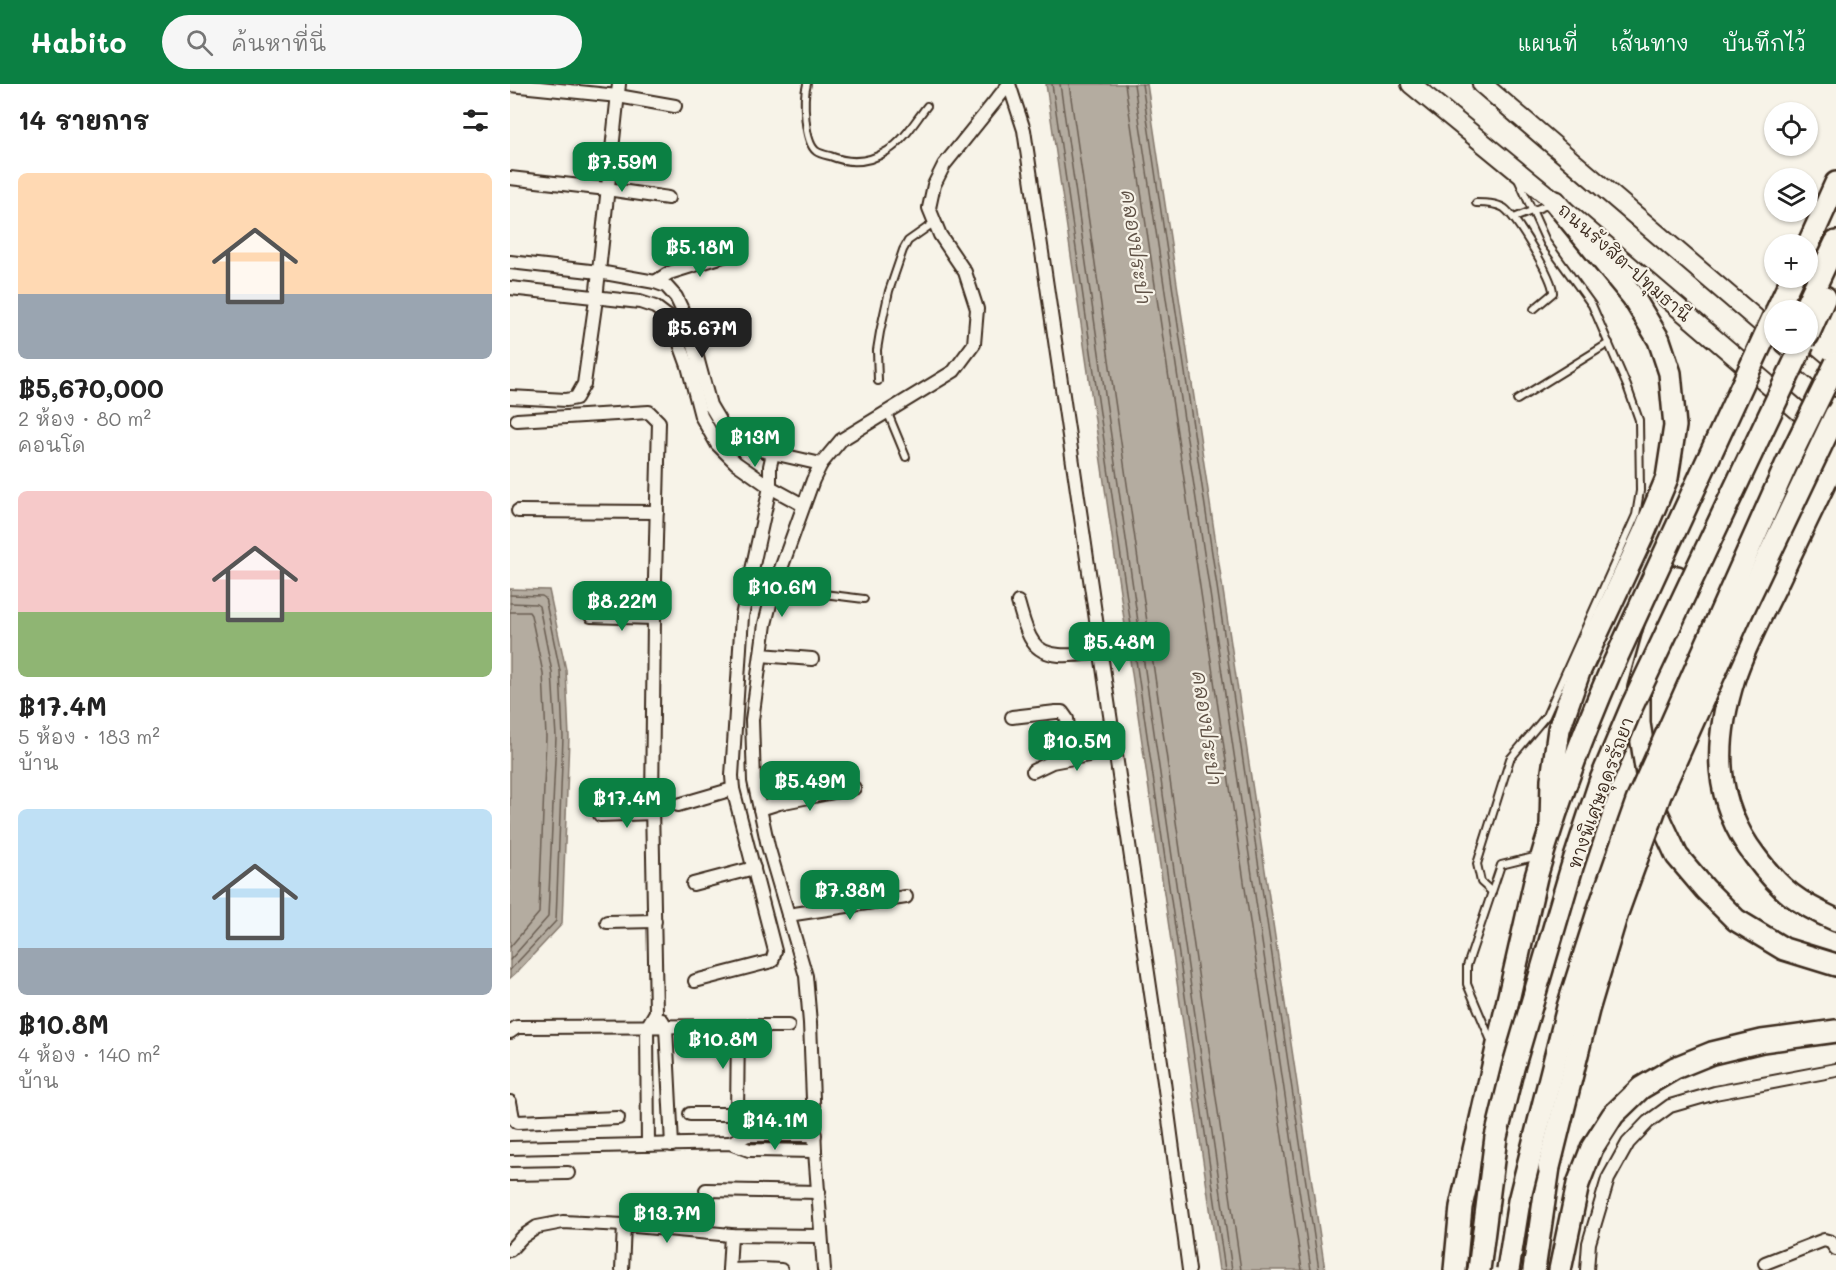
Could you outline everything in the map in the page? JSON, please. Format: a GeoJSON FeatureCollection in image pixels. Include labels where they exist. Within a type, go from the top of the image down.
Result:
{"type":"FeatureCollection","features":[{"type":"Feature","properties":{"kind":"highway"},"geometry":{"type":"LineString","coordinates":[[1813,234],[1836,183]]}},
{"type":"Feature","properties":{"kind":"highway"},"geometry":{"type":"LineString","coordinates":[[1551,826],[1552,779],[1558,729],[1579,672],[1667,478],[1675,426],[1670,373],[1659,340],[1633,297],[1555,202]]}},
{"type":"Feature","properties":{"kind":"highway"},"geometry":{"type":"LineString","coordinates":[[1809,300],[1836,242]]}},
{"type":"Feature","properties":{"kind":"highway"},"geometry":{"type":"LineString","coordinates":[[1818,313],[1836,274]]}},
{"type":"Feature","properties":{"kind":"highway"},"geometry":{"type":"LineString","coordinates":[[1455,1270],[1461,1208],[1542,855],[1551,826],[1580,743],[1610,672],[1764,338]]}},
{"type":"Feature","properties":{"kind":"highway"},"geometry":{"type":"LineString","coordinates":[[1782,354],[1657,623],[1639,688],[1639,723],[1651,800],[1677,855],[1705,889],[1736,920],[1784,949],[1836,965]]}},
{"type":"Feature","properties":{"kind":"highway","name":"ทางพิเศษอุดรรัถยา"},"geometry":{"type":"LineString","coordinates":[[1479,1270],[1499,1126],[1572,867],[1600,782],[1632,706],[1798,354]]}},
{"type":"Feature","properties":{"kind":"highway","name":"ทางพิเศษอุดรรัถยา"},"geometry":{"type":"LineString","coordinates":[[1508,1270],[1519,1201],[1568,1007],[1637,801],[1788,463],[1836,363]]}},
{"type":"Feature","properties":{"kind":"highway"},"geometry":{"type":"LineString","coordinates":[[1534,1270],[1549,1167],[1588,1010],[1617,913],[1660,795],[1742,612],[1836,414]]}},
{"type":"Feature","properties":{"kind":"highway"},"geometry":{"type":"LineString","coordinates":[[1836,459],[1734,678],[1723,725],[1720,755],[1722,788],[1732,817],[1747,846],[1787,893],[1813,910],[1836,920]]}},
{"type":"Feature","properties":{"kind":"highway"},"geometry":{"type":"LineString","coordinates":[[1560,1270],[1578,1184],[1592,1148],[1613,1115],[1641,1088],[1675,1068],[1712,1053],[1762,1041],[1836,1031]]}},
{"type":"Feature","properties":{"kind":"main road","name":"ถนนรังสิต-ปทุมธานี"},"geometry":{"type":"LineString","coordinates":[[1411,84],[1555,202],[1836,443]]}},
{"type":"Feature","properties":{"kind":"main road"},"geometry":{"type":"LineString","coordinates":[[1482,84],[1764,325]]}},
{"type":"Feature","properties":{"kind":"main road"},"geometry":{"type":"LineString","coordinates":[[1798,354],[1836,387]]}},
{"type":"Feature","properties":{"kind":"street"},"geometry":{"type":"LineString","coordinates":[[824,1270],[806,976],[768,846],[754,781],[752,720],[765,624],[774,588],[803,505],[821,464],[841,440],[954,371],[974,344],[977,309],[965,272],[940,235],[929,208],[934,185],[944,165],[1009,84],[1024,130],[1164,1082],[1189,1270]]}},
{"type":"Feature","properties":{"kind":"street"},"geometry":{"type":"LineString","coordinates":[[510,85],[619,90],[675,106]]}},
{"type":"Feature","properties":{"kind":"street"},"geometry":{"type":"LineString","coordinates":[[510,397],[566,400],[576,398],[584,384],[619,90]]}},
{"type":"Feature","properties":{"kind":"street"},"geometry":{"type":"LineString","coordinates":[[510,178],[668,198]]}},
{"type":"Feature","properties":{"kind":"street"},"geometry":{"type":"LineString","coordinates":[[655,282],[669,273],[736,252]]}},
{"type":"Feature","properties":{"kind":"street"},"geometry":{"type":"LineString","coordinates":[[510,262],[599,272],[666,286],[676,297],[687,320],[710,405],[726,432],[740,443],[821,464]]}},
{"type":"Feature","properties":{"kind":"street"},"geometry":{"type":"LineString","coordinates":[[510,288],[640,302],[655,308],[671,319],[688,366],[701,416],[717,444],[736,463],[770,487],[803,505]]}},
{"type":"Feature","properties":{"kind":"street"},"geometry":{"type":"LineString","coordinates":[[517,420],[649,412],[659,422],[652,813],[656,1012],[647,1027],[648,1145]]}},
{"type":"Feature","properties":{"kind":"street"},"geometry":{"type":"LineString","coordinates":[[695,981],[765,964],[772,961],[774,957],[774,943],[733,789],[732,776],[742,616],[770,487],[773,453]]}},
{"type":"Feature","properties":{"kind":"street"},"geometry":{"type":"LineString","coordinates":[[518,511],[657,512]]}},
{"type":"Feature","properties":{"kind":"street"},"geometry":{"type":"LineString","coordinates":[[1018,602],[1032,641],[1042,651],[1075,655],[1101,652]]}},
{"type":"Feature","properties":{"kind":"street"},"geometry":{"type":"LineString","coordinates":[[591,616],[654,618]]}},
{"type":"Feature","properties":{"kind":"street"},"geometry":{"type":"LineString","coordinates":[[761,655],[812,659]]}},
{"type":"Feature","properties":{"kind":"street"},"geometry":{"type":"LineString","coordinates":[[1012,717],[1062,712],[1067,719],[1072,758]]}},
{"type":"Feature","properties":{"kind":"street"},"geometry":{"type":"LineString","coordinates":[[1033,771],[1052,762],[1114,750]]}},
{"type":"Feature","properties":{"kind":"street"},"geometry":{"type":"LineString","coordinates":[[760,809],[854,788]]}},
{"type":"Feature","properties":{"kind":"street"},"geometry":{"type":"LineString","coordinates":[[678,805],[733,789]]}},
{"type":"Feature","properties":{"kind":"street"},"geometry":{"type":"LineString","coordinates":[[600,815],[652,813]]}},
{"type":"Feature","properties":{"kind":"street"},"geometry":{"type":"LineString","coordinates":[[693,884],[754,868]]}},
{"type":"Feature","properties":{"kind":"street"},"geometry":{"type":"LineString","coordinates":[[788,915],[906,897]]}},
{"type":"Feature","properties":{"kind":"street"},"geometry":{"type":"LineString","coordinates":[[607,922],[655,921]]}},
{"type":"Feature","properties":{"kind":"street"},"geometry":{"type":"LineString","coordinates":[[656,1012],[666,1027],[672,1145]]}},
{"type":"Feature","properties":{"kind":"street"},"geometry":{"type":"LineString","coordinates":[[510,1032],[517,1027],[788,1026]]}},
{"type":"Feature","properties":{"kind":"street"},"geometry":{"type":"LineString","coordinates":[[737,1114],[738,1027]]}},
{"type":"Feature","properties":{"kind":"street"},"geometry":{"type":"LineString","coordinates":[[1587,1270],[1589,1243],[1608,1179],[1628,1143],[1648,1122],[1670,1106],[1715,1093],[1836,1070]]}},
{"type":"Feature","properties":{"kind":"street"},"geometry":{"type":"LineString","coordinates":[[510,1093],[513,1118],[517,1122],[618,1118]]}},
{"type":"Feature","properties":{"kind":"street"},"geometry":{"type":"LineString","coordinates":[[690,1114],[785,1114]]}},
{"type":"Feature","properties":{"kind":"street"},"geometry":{"type":"LineString","coordinates":[[510,1148],[730,1143],[748,1135],[814,1135]]}},
{"type":"Feature","properties":{"kind":"street"},"geometry":{"type":"LineString","coordinates":[[730,1143],[749,1150],[815,1151]]}},
{"type":"Feature","properties":{"kind":"street"},"geometry":{"type":"LineString","coordinates":[[510,1174],[568,1173]]}},
{"type":"Feature","properties":{"kind":"street"},"geometry":{"type":"LineString","coordinates":[[706,1190],[819,1192]]}},
{"type":"Feature","properties":{"kind":"street"},"geometry":{"type":"LineString","coordinates":[[510,1251],[522,1237],[537,1227],[563,1222],[731,1235],[821,1236]]}},
{"type":"Feature","properties":{"kind":"street"},"geometry":{"type":"LineString","coordinates":[[622,1270],[624,1226]]}},
{"type":"Feature","properties":{"kind":"street"},"geometry":{"type":"LineString","coordinates":[[731,1235],[729,1270],[781,1270]]}},
{"type":"Feature","properties":{"kind":"street"},"geometry":{"type":"LineString","coordinates":[[1766,1263],[1824,1240],[1831,1242],[1836,1249]]}},
{"type":"Feature","properties":{"kind":"lane"},"geometry":{"type":"LineString","coordinates":[[807,84],[805,109],[810,143],[816,151],[837,159],[855,162],[870,160],[886,152],[897,144],[927,106]]}},
{"type":"Feature","properties":{"kind":"lane"},"geometry":{"type":"LineString","coordinates":[[1492,892],[1482,882],[1478,864],[1510,759],[1546,716],[1636,515],[1640,491],[1639,420],[1627,386],[1592,305],[1547,243],[1512,167]]}},
{"type":"Feature","properties":{"kind":"lane"},"geometry":{"type":"LineString","coordinates":[[1514,218],[1555,202]]}},
{"type":"Feature","properties":{"kind":"lane"},"geometry":{"type":"LineString","coordinates":[[1476,203],[1503,207],[1514,218],[1530,243],[1554,290],[1534,309]]}},
{"type":"Feature","properties":{"kind":"lane"},"geometry":{"type":"LineString","coordinates":[[878,381],[877,350],[880,332],[889,291],[903,250],[908,241],[935,222]]}},
{"type":"Feature","properties":{"kind":"lane"},"geometry":{"type":"LineString","coordinates":[[1517,400],[1609,344]]}},
{"type":"Feature","properties":{"kind":"lane"},"geometry":{"type":"LineString","coordinates":[[887,411],[906,457]]}},
{"type":"Feature","properties":{"kind":"lane"},"geometry":{"type":"LineString","coordinates":[[774,588],[864,599]]}},
{"type":"Feature","properties":{"kind":"lane"},"geometry":{"type":"LineString","coordinates":[[1496,1052],[1467,984],[1467,966],[1501,865],[1542,855]]}},
{"type":"Feature","properties":{"kind":"water","name":"คลองประปา"},"geometry":{"type":"Polygon","coordinates":[[[1046,84],[1147,84],[1325,1270],[1219,1270],[1046,84]]]}},
{"type":"Feature","properties":{"kind":"water"},"geometry":{"type":"Polygon","coordinates":[[[510,589],[549,590],[566,670],[569,737],[562,924],[510,978],[510,589]]]}}]}
